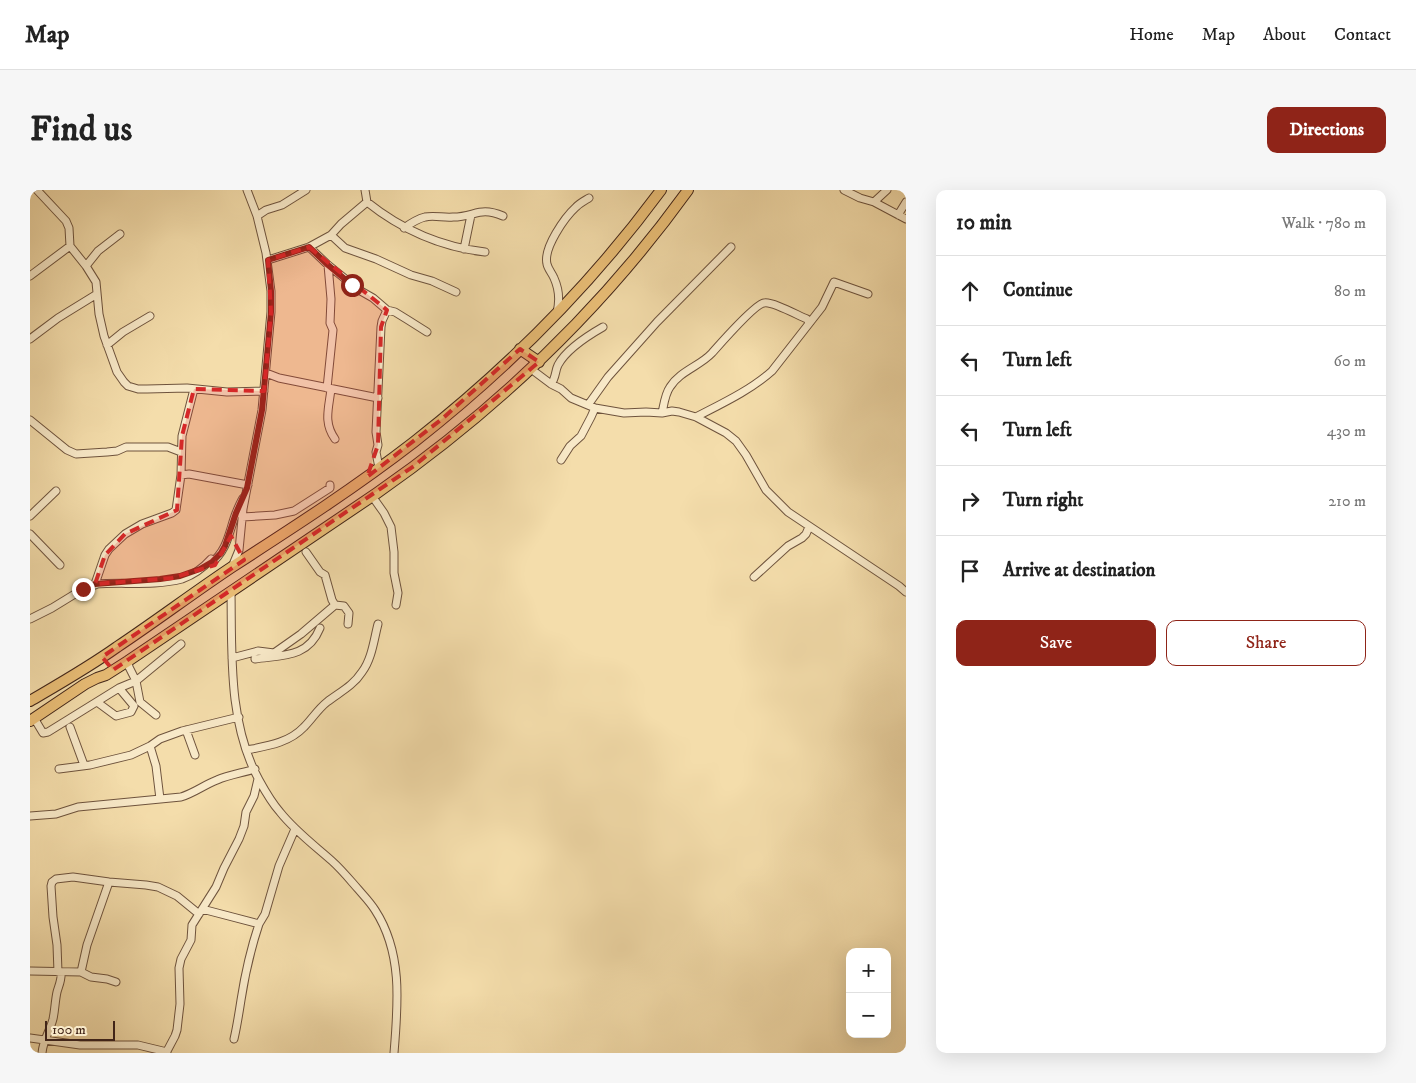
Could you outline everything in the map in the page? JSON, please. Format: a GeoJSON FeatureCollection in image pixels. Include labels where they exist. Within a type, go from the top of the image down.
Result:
{"type":"FeatureCollection","features":[{"type":"Feature","properties":{"kind":"highway"},"geometry":{"type":"LineString","coordinates":[[30,701],[102,657],[232,567],[330,504],[414,442],[465,400],[557,312],[562,300],[608,258],[661,190]]}},
{"type":"Feature","properties":{"kind":"highway"},"geometry":{"type":"LineString","coordinates":[[33,717],[86,684],[128,661],[342,517],[414,466],[481,413],[535,365],[591,309],[636,259],[688,190]]}},
{"type":"Feature","properties":{"kind":"highway"},"geometry":{"type":"LineString","coordinates":[[520,349],[535,365]]}},
{"type":"Feature","properties":{"kind":"highway"},"geometry":{"type":"LineString","coordinates":[[330,504],[342,517]]}},
{"type":"Feature","properties":{"kind":"highway"},"geometry":{"type":"LineString","coordinates":[[174,606],[185,622]]}},
{"type":"Feature","properties":{"kind":"highway"},"geometry":{"type":"LineString","coordinates":[[102,657],[113,670]]}},
{"type":"Feature","properties":{"kind":"street"},"geometry":{"type":"LineString","coordinates":[[37,190],[66,221],[69,228],[70,246],[96,282],[99,314],[108,345],[117,372],[128,386],[138,389],[194,389],[227,392],[264,391]]}},
{"type":"Feature","properties":{"kind":"street"},"geometry":{"type":"LineString","coordinates":[[232,567],[239,550],[247,487],[260,424],[271,302],[268,260],[257,216],[247,190]]}},
{"type":"Feature","properties":{"kind":"street"},"geometry":{"type":"LineString","coordinates":[[257,216],[266,210],[282,205],[306,190]]}},
{"type":"Feature","properties":{"kind":"street"},"geometry":{"type":"LineString","coordinates":[[365,190],[367,202],[404,228],[434,241],[464,250],[485,252]]}},
{"type":"Feature","properties":{"kind":"street"},"geometry":{"type":"LineString","coordinates":[[844,190],[874,202],[906,219]]}},
{"type":"Feature","properties":{"kind":"street"},"geometry":{"type":"LineString","coordinates":[[874,202],[887,190]]}},
{"type":"Feature","properties":{"kind":"street"},"geometry":{"type":"LineString","coordinates":[[562,300],[546,262],[549,246],[568,216],[589,198]]}},
{"type":"Feature","properties":{"kind":"street"},"geometry":{"type":"LineString","coordinates":[[268,260],[309,247],[331,235],[367,202]]}},
{"type":"Feature","properties":{"kind":"street"},"geometry":{"type":"LineString","coordinates":[[898,215],[906,202]]}},
{"type":"Feature","properties":{"kind":"street"},"geometry":{"type":"LineString","coordinates":[[404,228],[412,222],[425,217],[452,218],[471,215],[480,211],[494,212],[503,216]]}},
{"type":"Feature","properties":{"kind":"street"},"geometry":{"type":"LineString","coordinates":[[464,250],[471,215]]}},
{"type":"Feature","properties":{"kind":"street"},"geometry":{"type":"LineString","coordinates":[[86,266],[98,252],[120,234]]}},
{"type":"Feature","properties":{"kind":"street"},"geometry":{"type":"LineString","coordinates":[[331,235],[345,248],[456,292]]}},
{"type":"Feature","properties":{"kind":"street"},"geometry":{"type":"LineString","coordinates":[[30,276],[70,246]]}},
{"type":"Feature","properties":{"kind":"street"},"geometry":{"type":"LineString","coordinates":[[309,247],[359,290],[373,298],[387,310],[395,312],[427,332]]}},
{"type":"Feature","properties":{"kind":"street"},"geometry":{"type":"LineString","coordinates":[[561,460],[570,446],[581,436],[591,417],[592,406],[608,377],[656,322],[731,247]]}},
{"type":"Feature","properties":{"kind":"street"},"geometry":{"type":"LineString","coordinates":[[328,265],[331,299],[330,324],[333,330],[327,412],[330,432],[335,439]]}},
{"type":"Feature","properties":{"kind":"street"},"geometry":{"type":"LineString","coordinates":[[696,416],[737,394],[776,367],[822,308],[834,282],[868,294]]}},
{"type":"Feature","properties":{"kind":"street"},"geometry":{"type":"LineString","coordinates":[[30,339],[58,318],[97,294]]}},
{"type":"Feature","properties":{"kind":"street"},"geometry":{"type":"LineString","coordinates":[[662,413],[670,386],[681,375],[707,358],[760,304],[770,303],[807,319],[809,323]]}},
{"type":"Feature","properties":{"kind":"street"},"geometry":{"type":"LineString","coordinates":[[379,468],[376,452],[378,445],[376,432],[381,326],[387,310]]}},
{"type":"Feature","properties":{"kind":"street"},"geometry":{"type":"LineString","coordinates":[[108,345],[123,332],[150,316]]}},
{"type":"Feature","properties":{"kind":"street"},"geometry":{"type":"LineString","coordinates":[[551,384],[554,381],[558,365],[566,355],[591,334],[604,326]]}},
{"type":"Feature","properties":{"kind":"street"},"geometry":{"type":"LineString","coordinates":[[535,365],[551,384],[561,389],[574,400],[624,413],[662,413],[672,411],[696,416],[726,433],[736,441],[746,455],[766,490],[788,512],[900,586],[906,592]]}},
{"type":"Feature","properties":{"kind":"street"},"geometry":{"type":"LineString","coordinates":[[266,373],[279,378],[378,398]]}},
{"type":"Feature","properties":{"kind":"street"},"geometry":{"type":"LineString","coordinates":[[95,584],[104,555],[125,534],[132,528],[176,510],[181,472],[182,436],[194,389]]}},
{"type":"Feature","properties":{"kind":"street"},"geometry":{"type":"LineString","coordinates":[[30,420],[57,443],[76,454],[116,451],[126,447],[168,447],[181,452]]}},
{"type":"Feature","properties":{"kind":"street"},"geometry":{"type":"LineString","coordinates":[[181,472],[247,487]]}},
{"type":"Feature","properties":{"kind":"street"},"geometry":{"type":"LineString","coordinates":[[242,517],[275,515],[294,511],[322,494],[330,488],[330,485]]}},
{"type":"Feature","properties":{"kind":"street"},"geometry":{"type":"LineString","coordinates":[[30,619],[95,584],[172,578],[204,567],[221,553],[225,546],[247,487]]}},
{"type":"Feature","properties":{"kind":"street"},"geometry":{"type":"LineString","coordinates":[[30,516],[56,491]]}},
{"type":"Feature","properties":{"kind":"street"},"geometry":{"type":"LineString","coordinates":[[372,496],[391,528],[394,573],[398,593],[396,605]]}},
{"type":"Feature","properties":{"kind":"street"},"geometry":{"type":"LineString","coordinates":[[754,577],[788,546],[802,538],[806,534],[808,527]]}},
{"type":"Feature","properties":{"kind":"street"},"geometry":{"type":"LineString","coordinates":[[30,534],[60,565]]}},
{"type":"Feature","properties":{"kind":"street"},"geometry":{"type":"LineString","coordinates":[[239,550],[244,560]]}},
{"type":"Feature","properties":{"kind":"street"},"geometry":{"type":"LineString","coordinates":[[306,552],[320,572],[325,575],[334,605]]}},
{"type":"Feature","properties":{"kind":"street"},"geometry":{"type":"LineString","coordinates":[[204,567],[211,559]]}},
{"type":"Feature","properties":{"kind":"street"},"geometry":{"type":"LineString","coordinates":[[231,591],[232,658],[235,696],[247,750],[258,779],[274,805],[295,829],[350,879],[375,910],[386,930],[394,954],[397,981],[397,1021],[394,1053]]}},
{"type":"Feature","properties":{"kind":"street"},"geometry":{"type":"LineString","coordinates":[[232,658],[258,651],[274,653],[301,634],[334,605],[344,606],[349,613],[348,624]]}},
{"type":"Feature","properties":{"kind":"street"},"geometry":{"type":"LineString","coordinates":[[247,750],[281,742],[294,736],[328,702],[346,689],[364,670],[378,624]]}},
{"type":"Feature","properties":{"kind":"street"},"geometry":{"type":"LineString","coordinates":[[255,659],[283,656],[300,651],[314,640],[320,628]]}},
{"type":"Feature","properties":{"kind":"street"},"geometry":{"type":"LineString","coordinates":[[33,717],[43,733],[48,732],[119,688],[136,681],[181,644]]}},
{"type":"Feature","properties":{"kind":"street"},"geometry":{"type":"LineString","coordinates":[[128,661],[136,681],[140,702],[156,715]]}},
{"type":"Feature","properties":{"kind":"street"},"geometry":{"type":"LineString","coordinates":[[97,702],[116,716],[132,712],[134,706],[119,688]]}},
{"type":"Feature","properties":{"kind":"street"},"geometry":{"type":"LineString","coordinates":[[59,769],[84,766],[131,754],[186,730],[239,717]]}},
{"type":"Feature","properties":{"kind":"street"},"geometry":{"type":"LineString","coordinates":[[70,727],[84,766]]}},
{"type":"Feature","properties":{"kind":"street"},"geometry":{"type":"LineString","coordinates":[[186,730],[195,755]]}},
{"type":"Feature","properties":{"kind":"street"},"geometry":{"type":"LineString","coordinates":[[150,746],[156,766],[160,799]]}},
{"type":"Feature","properties":{"kind":"street"},"geometry":{"type":"LineString","coordinates":[[30,816],[56,814],[78,807],[181,797],[192,794],[217,780],[255,769]]}},
{"type":"Feature","properties":{"kind":"street"},"geometry":{"type":"LineString","coordinates":[[30,1038],[80,1045],[138,1045],[167,1052],[175,1036],[178,1023],[179,968],[181,959],[191,940],[192,925],[216,888],[239,839],[258,779]]}},
{"type":"Feature","properties":{"kind":"street"},"geometry":{"type":"LineString","coordinates":[[234,1039],[251,950],[259,924],[265,914],[279,866],[295,829]]}},
{"type":"Feature","properties":{"kind":"street"},"geometry":{"type":"LineString","coordinates":[[42,1053],[44,1040],[54,1016],[62,979],[52,917],[51,886],[52,882],[56,879],[74,877],[143,884],[177,896],[201,911],[259,924]]}},
{"type":"Feature","properties":{"kind":"street"},"geometry":{"type":"LineString","coordinates":[[81,972],[87,945],[109,882]]}},
{"type":"Feature","properties":{"kind":"street"},"geometry":{"type":"LineString","coordinates":[[30,971],[81,972],[91,977],[116,982]]}},
{"type":"Feature","properties":{"kind":"highlighted area"},"geometry":{"type":"Polygon","coordinates":[[[309,247],[387,310],[381,327],[378,445],[367,477],[442,419],[520,349],[539,362],[414,466],[113,670],[102,657],[244,560],[231,536],[215,565],[172,578],[95,584],[105,555],[125,534],[177,510],[182,436],[194,389],[264,391],[271,312],[268,260],[309,247]]]}},
{"type":"Feature","properties":{"kind":"route"},"geometry":{"type":"LineString","coordinates":[[83,589],[95,584],[180,576],[200,569],[212,562],[221,553],[247,488],[260,424],[271,312],[268,260],[309,247],[352,285]]}}]}
